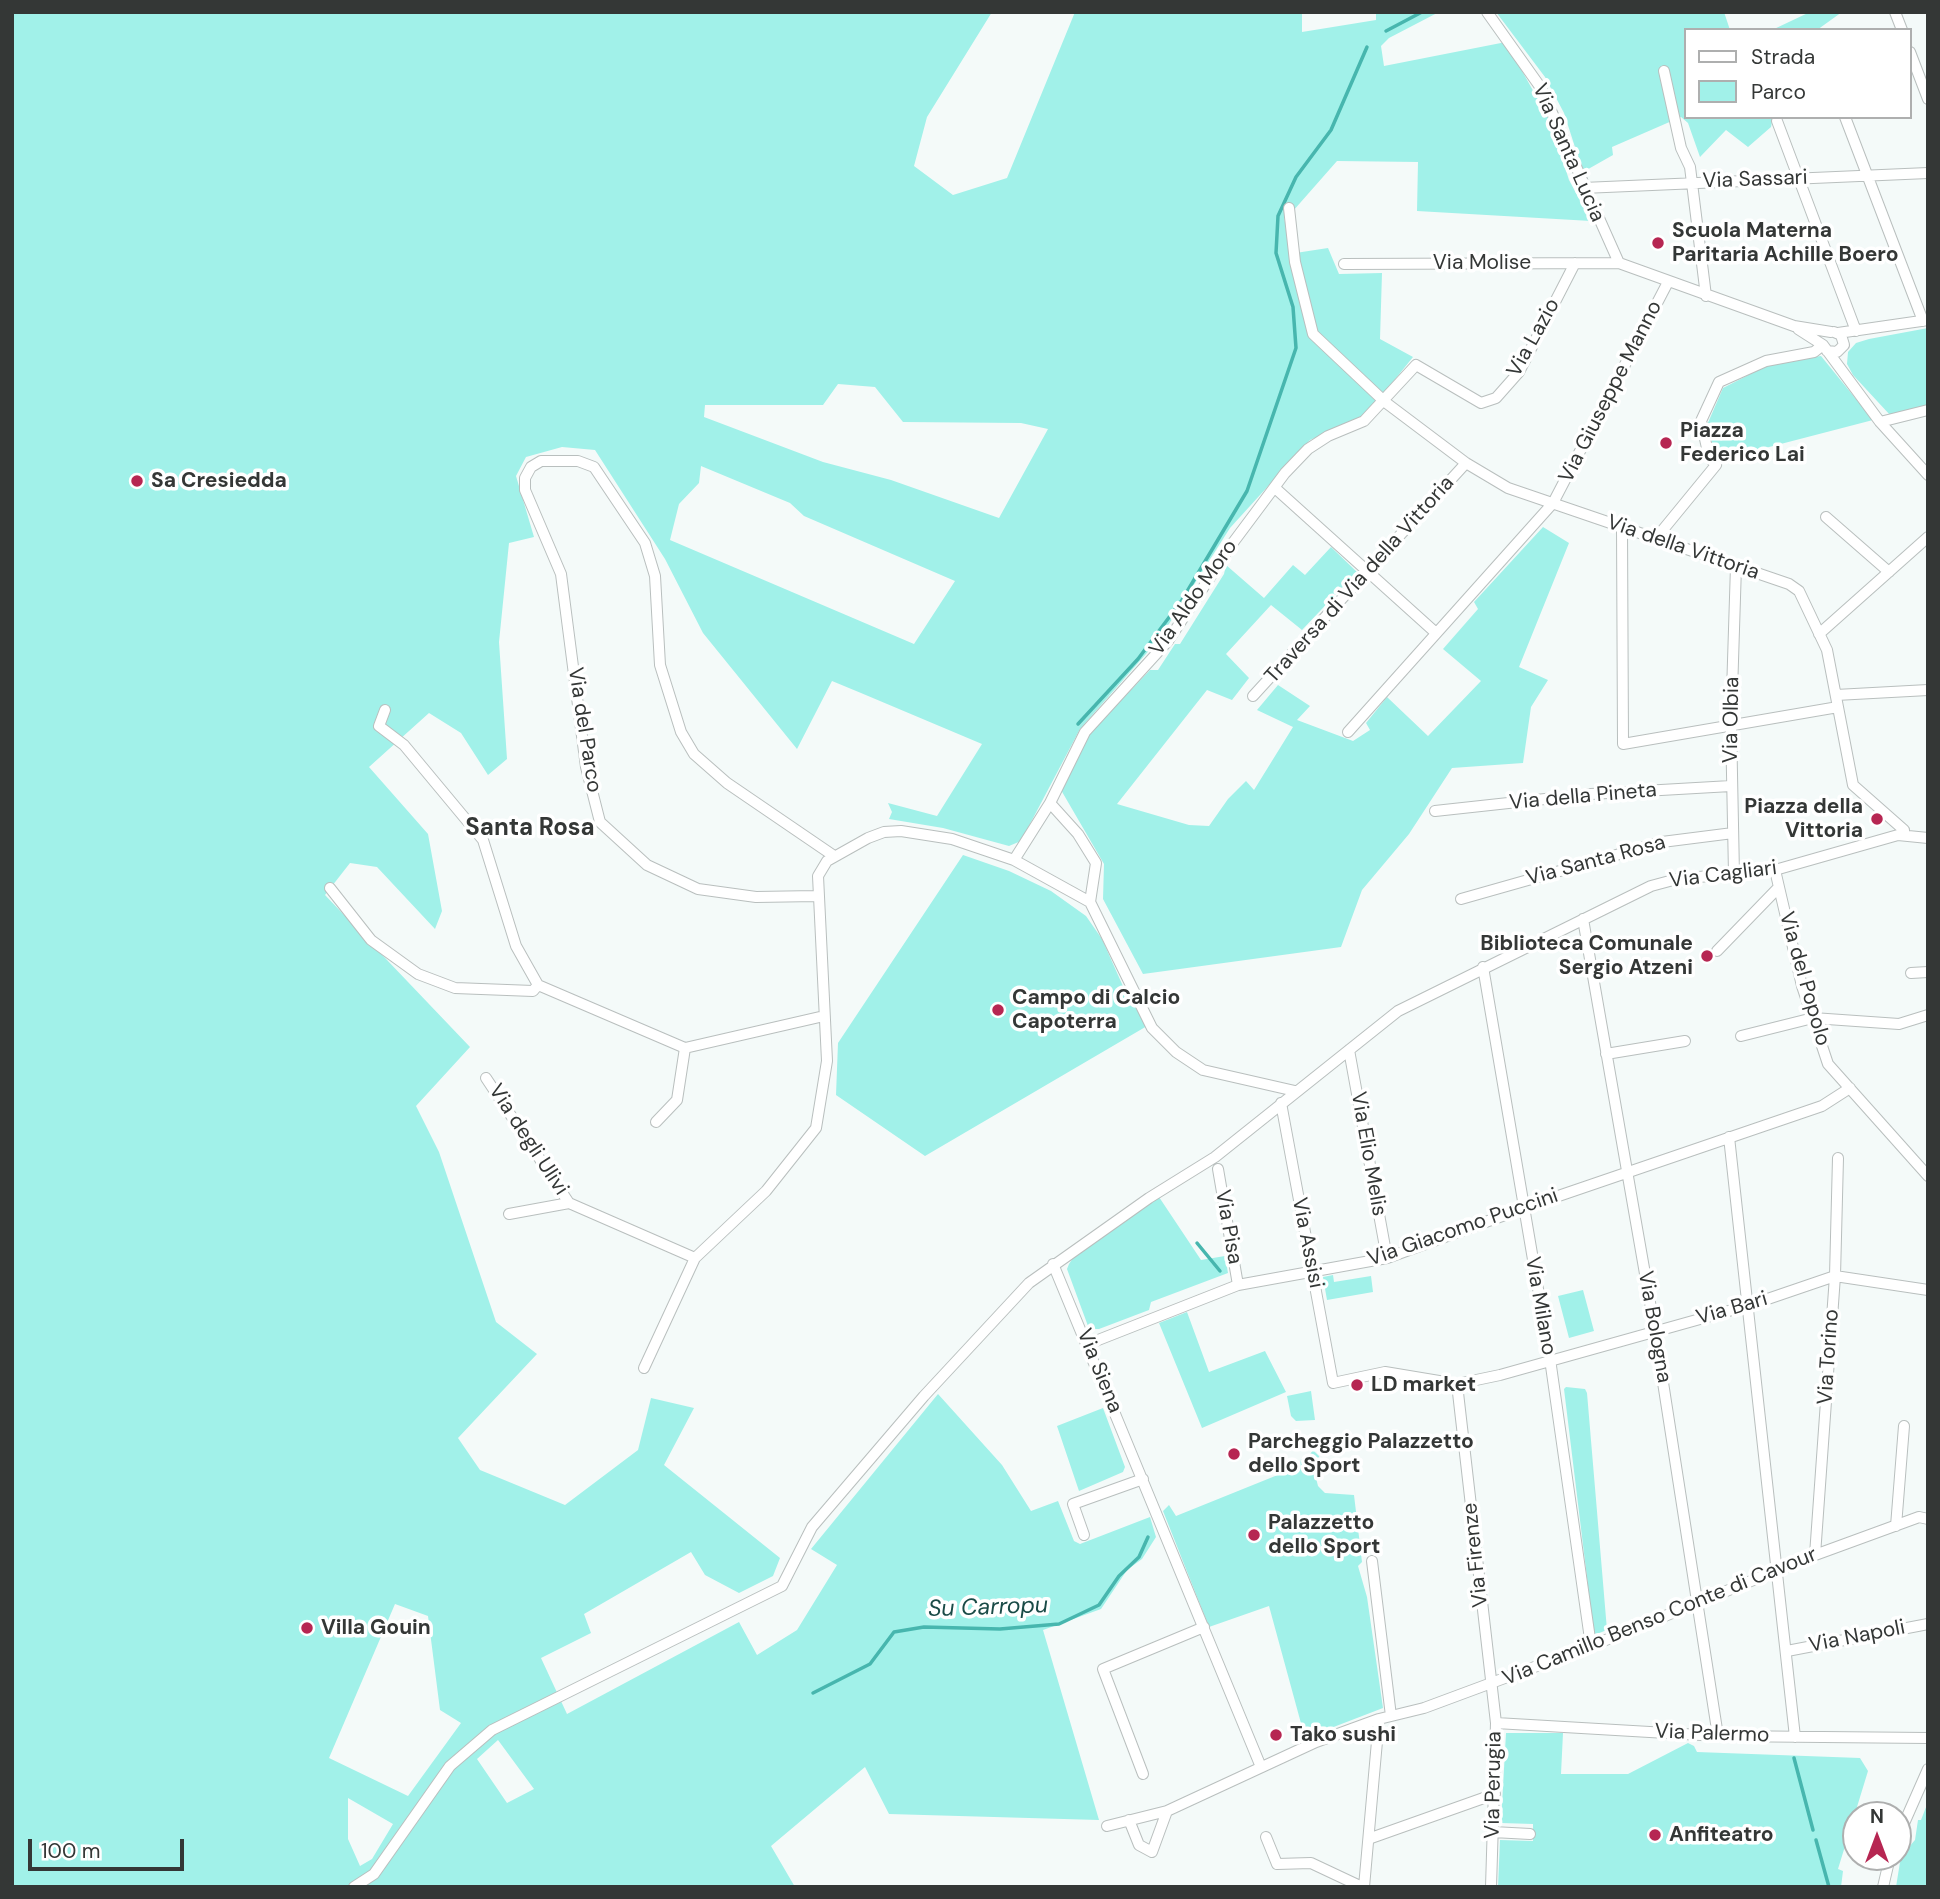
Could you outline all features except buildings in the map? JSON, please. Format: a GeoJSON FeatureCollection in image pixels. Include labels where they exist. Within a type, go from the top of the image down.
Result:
{"type":"FeatureCollection","features":[{"type":"Feature","properties":{"kind":"street","name":"Via Santa Lucia"},"geometry":{"type":"LineString","coordinates":[[1487,12],[1541,88],[1583,188],[1619,263]]}},
{"type":"Feature","properties":{"kind":"street"},"geometry":{"type":"LineString","coordinates":[[1912,57],[1928,99]]}},
{"type":"Feature","properties":{"kind":"street"},"geometry":{"type":"LineString","coordinates":[[1664,71],[1681,148],[1690,167],[1693,183],[1706,296]]}},
{"type":"Feature","properties":{"kind":"street"},"geometry":{"type":"LineString","coordinates":[[1794,326],[1835,332],[1862,331],[1925,321],[1846,119]]}},
{"type":"Feature","properties":{"kind":"street"},"geometry":{"type":"LineString","coordinates":[[1777,121],[1798,179],[1862,331]]}},
{"type":"Feature","properties":{"kind":"street","name":"Via Sassari"},"geometry":{"type":"LineString","coordinates":[[1583,188],[1928,173]]}},
{"type":"Feature","properties":{"kind":"street","name":"Via della Vittoria"},"geometry":{"type":"LineString","coordinates":[[1289,208],[1295,262],[1313,334],[1385,402],[1466,463],[1508,488],[1790,584],[1799,591],[1827,650],[1853,785],[1904,830],[1904,835]]}},
{"type":"Feature","properties":{"kind":"street","name":"Via Lazio"},"geometry":{"type":"LineString","coordinates":[[1385,402],[1416,365],[1481,403],[1496,398],[1519,372],[1575,262]]}},
{"type":"Feature","properties":{"kind":"street","name":"Via Molise"},"geometry":{"type":"LineString","coordinates":[[1345,264],[1619,263],[1794,326]]}},
{"type":"Feature","properties":{"kind":"street","name":"Via Giuseppe Manno"},"geometry":{"type":"LineString","coordinates":[[1348,732],[1553,503],[1668,282]]}},
{"type":"Feature","properties":{"kind":"street"},"geometry":{"type":"LineString","coordinates":[[1794,326],[1833,353],[1842,348]]}},
{"type":"Feature","properties":{"kind":"street"},"geometry":{"type":"LineString","coordinates":[[1835,332],[1844,341],[1842,368]]}},
{"type":"Feature","properties":{"kind":"street"},"geometry":{"type":"LineString","coordinates":[[1835,332],[1824,338],[1825,348],[1880,422],[1928,475]]}},
{"type":"Feature","properties":{"kind":"street"},"geometry":{"type":"LineString","coordinates":[[1657,537],[1716,465],[1709,457],[1701,421],[1719,382],[1766,361],[1825,348]]}},
{"type":"Feature","properties":{"kind":"street","name":"Via Aldo Moro"},"geometry":{"type":"LineString","coordinates":[[1014,860],[1049,803],[1086,732],[1168,641],[1232,544],[1275,488],[1308,449],[1328,436],[1364,421],[1385,402]]}},
{"type":"Feature","properties":{"kind":"street"},"geometry":{"type":"LineString","coordinates":[[1880,422],[1928,410]]}},
{"type":"Feature","properties":{"kind":"street","name":"Via del Parco"},"geometry":{"type":"LineString","coordinates":[[816,896],[756,898],[698,889],[647,865],[600,822],[586,767],[561,574],[525,490],[527,472],[541,461],[578,461],[594,467],[645,543],[655,576],[660,665],[681,732],[694,754],[727,783],[834,856]]}},
{"type":"Feature","properties":{"kind":"street","name":"Traversa di Via della Vittoria"},"geometry":{"type":"LineString","coordinates":[[1253,696],[1466,463]]}},
{"type":"Feature","properties":{"kind":"street"},"geometry":{"type":"LineString","coordinates":[[1275,488],[1436,633]]}},
{"type":"Feature","properties":{"kind":"street"},"geometry":{"type":"LineString","coordinates":[[1826,517],[1889,572]]}},
{"type":"Feature","properties":{"kind":"street"},"geometry":{"type":"LineString","coordinates":[[1622,527],[1623,744],[1837,701],[1927,688]]}},
{"type":"Feature","properties":{"kind":"street"},"geometry":{"type":"LineString","coordinates":[[1819,634],[1928,537]]}},
{"type":"Feature","properties":{"kind":"street","name":"Via Olbia"},"geometry":{"type":"LineString","coordinates":[[1734,874],[1731,724],[1736,566]]}},
{"type":"Feature","properties":{"kind":"street"},"geometry":{"type":"LineString","coordinates":[[384,710],[379,726],[404,745],[483,840],[516,946],[538,985],[685,1048],[824,1017]]}},
{"type":"Feature","properties":{"kind":"street","name":"Via della Pineta"},"geometry":{"type":"LineString","coordinates":[[1435,811],[1591,794],[1731,786]]}},
{"type":"Feature","properties":{"kind":"street"},"geometry":{"type":"LineString","coordinates":[[1049,803],[1079,834],[1096,863],[1090,902]]}},
{"type":"Feature","properties":{"kind":"street"},"geometry":{"type":"LineString","coordinates":[[644,1368],[695,1258],[766,1191],[816,1128],[827,1061],[816,896],[818,876],[834,856],[884,832],[901,831],[952,839],[1014,860],[1090,902],[1152,1028],[1176,1052],[1203,1070],[1295,1091]]}},
{"type":"Feature","properties":{"kind":"street","name":"Via Santa Rosa"},"geometry":{"type":"LineString","coordinates":[[1461,899],[1662,842],[1733,833]]}},
{"type":"Feature","properties":{"kind":"street","name":"Via Cagliari"},"geometry":{"type":"LineString","coordinates":[[354,1887],[374,1874],[450,1766],[492,1730],[782,1586],[812,1527],[924,1396],[1029,1283],[1149,1198],[1215,1157],[1398,1011],[1651,886],[1677,878],[1775,870],[1879,839],[1904,835],[1928,838]]}},
{"type":"Feature","properties":{"kind":"street","name":"Via del Popolo"},"geometry":{"type":"LineString","coordinates":[[1775,870],[1802,986],[1828,1063],[1928,1176]]}},
{"type":"Feature","properties":{"kind":"street"},"geometry":{"type":"LineString","coordinates":[[1717,951],[1779,887]]}},
{"type":"Feature","properties":{"kind":"street"},"geometry":{"type":"LineString","coordinates":[[330,888],[371,940],[418,974],[455,988],[533,991],[538,985]]}},
{"type":"Feature","properties":{"kind":"street","name":"Via Bologna"},"geometry":{"type":"LineString","coordinates":[[1583,919],[1655,1331],[1718,1736]]}},
{"type":"Feature","properties":{"kind":"street","name":"Via Milano"},"geometry":{"type":"LineString","coordinates":[[1483,967],[1550,1359],[1591,1646]]}},
{"type":"Feature","properties":{"kind":"street"},"geometry":{"type":"LineString","coordinates":[[1910,973],[1928,972]]}},
{"type":"Feature","properties":{"kind":"street"},"geometry":{"type":"LineString","coordinates":[[1741,1036],[1814,1018],[1899,1024],[1928,1014]]}},
{"type":"Feature","properties":{"kind":"street"},"geometry":{"type":"LineString","coordinates":[[1606,1054],[1685,1041]]}},
{"type":"Feature","properties":{"kind":"street"},"geometry":{"type":"LineString","coordinates":[[656,1122],[677,1100],[685,1048]]}},
{"type":"Feature","properties":{"kind":"street","name":"Via Elio Melis"},"geometry":{"type":"LineString","coordinates":[[1349,1049],[1387,1258]]}},
{"type":"Feature","properties":{"kind":"street"},"geometry":{"type":"LineString","coordinates":[[1833,1069],[1834,1098]]}},
{"type":"Feature","properties":{"kind":"street","name":"Via degli Ulivi"},"geometry":{"type":"LineString","coordinates":[[486,1078],[569,1203],[695,1258]]}},
{"type":"Feature","properties":{"kind":"street","name":"Via Giacomo Puccini"},"geometry":{"type":"LineString","coordinates":[[1088,1344],[1238,1286],[1387,1258],[1822,1105],[1850,1088]]}},
{"type":"Feature","properties":{"kind":"street","name":"Via Assisi"},"geometry":{"type":"LineString","coordinates":[[1281,1103],[1333,1383]]}},
{"type":"Feature","properties":{"kind":"street"},"geometry":{"type":"LineString","coordinates":[[1729,1136],[1796,1737]]}},
{"type":"Feature","properties":{"kind":"street","name":"Via Torino"},"geometry":{"type":"LineString","coordinates":[[1815,1555],[1835,1276],[1838,1158]]}},
{"type":"Feature","properties":{"kind":"street","name":"Via Pisa"},"geometry":{"type":"LineString","coordinates":[[1218,1169],[1238,1286]]}},
{"type":"Feature","properties":{"kind":"street","name":"Via degli Ulivi"},"geometry":{"type":"LineString","coordinates":[[509,1214],[569,1203]]}},
{"type":"Feature","properties":{"kind":"street","name":"Via Siena"},"geometry":{"type":"LineString","coordinates":[[1053,1265],[1261,1767]]}},
{"type":"Feature","properties":{"kind":"street","name":"Via Bari"},"geometry":{"type":"LineString","coordinates":[[1333,1383],[1385,1372],[1457,1384],[1500,1375],[1550,1359],[1750,1306],[1835,1276],[1928,1290]]}},
{"type":"Feature","properties":{"kind":"street","name":"Via Firenze"},"geometry":{"type":"LineString","coordinates":[[1457,1384],[1490,1684]]}},
{"type":"Feature","properties":{"kind":"street"},"geometry":{"type":"LineString","coordinates":[[1896,1525],[1903,1426]]}},
{"type":"Feature","properties":{"kind":"street"},"geometry":{"type":"LineString","coordinates":[[1084,1535],[1073,1504],[1143,1479]]}},
{"type":"Feature","properties":{"kind":"street","name":"Via Camillo Benso Conte di Cavour"},"geometry":{"type":"LineString","coordinates":[[1107,1826],[1167,1811],[1316,1742],[1379,1719],[1424,1709],[1591,1646],[1815,1555],[1919,1517],[1928,1519]]}},
{"type":"Feature","properties":{"kind":"street"},"geometry":{"type":"LineString","coordinates":[[1372,1561],[1391,1716]]}},
{"type":"Feature","properties":{"kind":"street","name":"Via Napoli"},"geometry":{"type":"LineString","coordinates":[[1787,1651],[1928,1624]]}},
{"type":"Feature","properties":{"kind":"street"},"geometry":{"type":"LineString","coordinates":[[1143,1774],[1103,1669],[1203,1627]]}},
{"type":"Feature","properties":{"kind":"street","name":"Via Perugia"},"geometry":{"type":"LineString","coordinates":[[1490,1684],[1496,1723],[1492,1887]]}},
{"type":"Feature","properties":{"kind":"street"},"geometry":{"type":"LineString","coordinates":[[1266,1838],[1277,1864],[1311,1863],[1363,1887],[1371,1838],[1379,1719]]}},
{"type":"Feature","properties":{"kind":"street","name":"Via Palermo"},"geometry":{"type":"LineString","coordinates":[[1496,1723],[1718,1736],[1928,1738]]}},
{"type":"Feature","properties":{"kind":"street"},"geometry":{"type":"LineString","coordinates":[[1912,1805],[1928,1769]]}},
{"type":"Feature","properties":{"kind":"street"},"geometry":{"type":"LineString","coordinates":[[1371,1838],[1495,1794]]}},
{"type":"Feature","properties":{"kind":"street"},"geometry":{"type":"LineString","coordinates":[[1129,1820],[1139,1845],[1152,1852],[1167,1811]]}},
{"type":"Feature","properties":{"kind":"street"},"geometry":{"type":"LineString","coordinates":[[1493,1832],[1530,1834]]}},
{"type":"Feature","properties":{"kind":"green space"},"geometry":{"type":"Polygon","coordinates":[[[12,12],[992,12],[927,117],[914,166],[953,195],[1007,178],[1075,12],[1302,12],[1302,32],[1376,20],[1376,12],[1439,12],[1389,38],[1381,46],[1384,66],[1506,42],[1551,123],[1569,180],[1591,221],[1417,211],[1418,162],[1337,161],[1293,211],[1287,211],[1284,215],[1289,254],[1328,248],[1339,274],[1382,273],[1380,339],[1413,357],[1367,414],[1310,440],[1230,528],[1160,638],[1080,729],[1021,841],[1009,846],[943,828],[889,819],[892,812],[888,803],[937,816],[982,744],[832,681],[797,749],[703,633],[665,559],[595,450],[562,447],[526,457],[516,476],[534,537],[509,543],[499,642],[507,759],[488,775],[461,733],[429,713],[369,767],[428,834],[442,911],[435,929],[377,867],[350,863],[325,895],[470,1047],[416,1106],[439,1152],[496,1322],[537,1354],[458,1438],[480,1470],[565,1505],[638,1450],[651,1398],[694,1408],[664,1465],[780,1558],[773,1576],[739,1593],[705,1575],[691,1552],[584,1614],[591,1633],[541,1658],[567,1714],[739,1622],[757,1655],[797,1630],[837,1565],[811,1549],[938,1394],[1002,1465],[1031,1511],[1058,1501],[1074,1541],[1080,1544],[1150,1517],[1156,1537],[1142,1559],[1127,1570],[1101,1609],[1043,1630],[1099,1820],[889,1814],[865,1767],[771,1846],[795,1887],[12,1887],[12,12]],[[838,384],[823,405],[705,405],[704,417],[823,462],[891,480],[999,518],[1048,429],[1021,423],[903,422],[875,387],[838,384]],[[701,466],[699,483],[679,504],[670,540],[914,644],[955,581],[804,516],[790,503],[701,466]],[[395,1604],[329,1758],[408,1796],[461,1723],[440,1710],[428,1616],[395,1604]],[[498,1740],[477,1759],[507,1803],[534,1789],[498,1740]],[[348,1798],[348,1839],[360,1866],[372,1859],[393,1824],[348,1798]]]}},
{"type":"Feature","properties":{"kind":"green space"},"geometry":{"type":"Polygon","coordinates":[[[1496,12],[1724,12],[1729,28],[1685,28],[1685,119],[1773,119],[1771,127],[1748,147],[1726,130],[1700,157],[1688,123],[1681,117],[1612,147],[1613,155],[1583,172],[1564,113],[1545,77],[1496,12]]]}},
{"type":"Feature","properties":{"kind":"green space"},"geometry":{"type":"Polygon","coordinates":[[[1810,12],[1842,12],[1820,28],[1776,28],[1810,12]]]}},
{"type":"Feature","properties":{"kind":"green space"},"geometry":{"type":"Polygon","coordinates":[[[1928,328],[1928,406],[1890,415],[1853,375],[1847,364],[1848,352],[1856,343],[1869,339],[1928,328]]]}},
{"type":"Feature","properties":{"kind":"green space"},"geometry":{"type":"Polygon","coordinates":[[[1821,356],[1873,420],[1723,459],[1716,457],[1707,425],[1723,388],[1774,362],[1821,356]]]}},
{"type":"Feature","properties":{"kind":"green space"},"geometry":{"type":"Polygon","coordinates":[[[1543,527],[1569,543],[1519,667],[1548,680],[1531,707],[1523,763],[1452,768],[1409,834],[1362,890],[1341,947],[1143,974],[1103,899],[1104,864],[1061,790],[1091,732],[1150,670],[1158,670],[1175,644],[1180,644],[1224,574],[1226,565],[1264,598],[1293,565],[1305,575],[1331,547],[1357,572],[1302,630],[1271,605],[1226,654],[1249,678],[1232,700],[1207,690],[1117,804],[1189,825],[1209,826],[1228,799],[1246,781],[1254,790],[1293,727],[1257,710],[1278,685],[1310,706],[1297,720],[1353,741],[1370,730],[1366,723],[1387,697],[1428,736],[1481,681],[1443,649],[1478,609],[1474,602],[1543,527]]]}},
{"type":"Feature","properties":{"kind":"green space","name":"Campo di Calcio Capoterra"},"geometry":{"type":"Polygon","coordinates":[[[963,855],[1009,871],[1051,891],[1086,916],[1102,939],[1126,993],[1147,1026],[925,1156],[836,1095],[838,1043],[963,855]]]}},
{"type":"Feature","properties":{"kind":"green space"},"geometry":{"type":"Polygon","coordinates":[[[1159,1197],[1201,1260],[1225,1256],[1228,1273],[1151,1302],[1149,1310],[1099,1329],[1092,1329],[1088,1326],[1067,1269],[1069,1264],[1075,1255],[1159,1197]]]}},
{"type":"Feature","properties":{"kind":"green space"},"geometry":{"type":"Polygon","coordinates":[[[1333,1275],[1334,1282],[1371,1276],[1373,1292],[1327,1300],[1323,1277],[1333,1275]]]}},
{"type":"Feature","properties":{"kind":"green space"},"geometry":{"type":"Polygon","coordinates":[[[1583,1290],[1594,1331],[1569,1338],[1558,1296],[1583,1290]]]}},
{"type":"Feature","properties":{"kind":"green space"},"geometry":{"type":"Polygon","coordinates":[[[1187,1312],[1209,1372],[1265,1351],[1286,1392],[1202,1428],[1159,1323],[1187,1312]]]}},
{"type":"Feature","properties":{"kind":"green space"},"geometry":{"type":"Polygon","coordinates":[[[1564,1389],[1585,1389],[1587,1393],[1607,1630],[1594,1635],[1564,1389]]]}},
{"type":"Feature","properties":{"kind":"green space"},"geometry":{"type":"Polygon","coordinates":[[[1311,1391],[1315,1420],[1296,1421],[1291,1416],[1287,1396],[1311,1391]]]}},
{"type":"Feature","properties":{"kind":"green space"},"geometry":{"type":"Polygon","coordinates":[[[1103,1408],[1125,1467],[1123,1472],[1079,1491],[1057,1426],[1103,1408]]]}},
{"type":"Feature","properties":{"kind":"green space"},"geometry":{"type":"Polygon","coordinates":[[[1313,1450],[1319,1456],[1320,1463],[1314,1470],[1318,1486],[1325,1493],[1354,1495],[1362,1562],[1358,1566],[1367,1597],[1383,1708],[1305,1738],[1269,1606],[1209,1627],[1163,1511],[1169,1505],[1176,1516],[1300,1466],[1301,1459],[1306,1460],[1313,1450]]]}},
{"type":"Feature","properties":{"kind":"green space"},"geometry":{"type":"Polygon","coordinates":[[[1506,1733],[1563,1733],[1561,1774],[1628,1774],[1688,1743],[1694,1746],[1697,1752],[1860,1758],[1868,1771],[1859,1801],[1842,1801],[1842,1856],[1838,1869],[1843,1871],[1841,1887],[1498,1887],[1500,1840],[1533,1841],[1533,1824],[1501,1823],[1506,1733]]]}},
{"type":"Feature","properties":{"kind":"green space"},"geometry":{"type":"Polygon","coordinates":[[[1928,1802],[1928,1887],[1896,1887],[1899,1871],[1912,1871],[1912,1843],[1918,1820],[1921,1820],[1928,1802]]]}},
{"type":"Feature","properties":{"kind":"waterway"},"geometry":{"type":"LineString","coordinates":[[1386,31],[1422,12]]}},
{"type":"Feature","properties":{"kind":"waterway"},"geometry":{"type":"LineString","coordinates":[[1078,724],[1138,659],[1182,600],[1247,491],[1296,348],[1293,307],[1276,253],[1278,216],[1296,177],[1331,130],[1367,47]]}},
{"type":"Feature","properties":{"kind":"waterway"},"geometry":{"type":"LineString","coordinates":[[1197,1243],[1220,1271]]}},
{"type":"Feature","properties":{"kind":"waterway","name":"Su Carropu"},"geometry":{"type":"LineString","coordinates":[[813,1693],[870,1664],[894,1632],[924,1627],[1000,1629],[1059,1624],[1099,1605],[1119,1576],[1139,1557],[1148,1537]]}},
{"type":"Feature","properties":{"kind":"waterway"},"geometry":{"type":"LineString","coordinates":[[1794,1758],[1813,1830]]}},
{"type":"Feature","properties":{"kind":"waterway"},"geometry":{"type":"LineString","coordinates":[[1816,1840],[1829,1887]]}},
{"type":"Feature","properties":{"kind":"place","name":"Scuola Materna Paritaria Achille Boero"},"geometry":{"type":"Point","coordinates":[1658,243]}},
{"type":"Feature","properties":{"kind":"place","name":"Piazza Federico Lai"},"geometry":{"type":"Point","coordinates":[1666,443]}},
{"type":"Feature","properties":{"kind":"place","name":"Sa Cresiedda"},"geometry":{"type":"Point","coordinates":[137,481]}},
{"type":"Feature","properties":{"kind":"place","name":"Piazza della Vittoria"},"geometry":{"type":"Point","coordinates":[1877,819]}},
{"type":"Feature","properties":{"kind":"place","name":"Biblioteca Comunale Sergio Atzeni"},"geometry":{"type":"Point","coordinates":[1707,956]}},
{"type":"Feature","properties":{"kind":"place","name":"Campo di Calcio Capoterra"},"geometry":{"type":"Point","coordinates":[998,1010]}},
{"type":"Feature","properties":{"kind":"place","name":"LD market"},"geometry":{"type":"Point","coordinates":[1357,1385]}},
{"type":"Feature","properties":{"kind":"place","name":"Parcheggio Palazzetto dello Sport"},"geometry":{"type":"Point","coordinates":[1234,1454]}},
{"type":"Feature","properties":{"kind":"place","name":"Palazzetto dello Sport"},"geometry":{"type":"Point","coordinates":[1254,1535]}},
{"type":"Feature","properties":{"kind":"place","name":"Villa Gouin"},"geometry":{"type":"Point","coordinates":[307,1628]}},
{"type":"Feature","properties":{"kind":"place","name":"Tako sushi"},"geometry":{"type":"Point","coordinates":[1276,1735]}},
{"type":"Feature","properties":{"kind":"place","name":"Anfiteatro"},"geometry":{"type":"Point","coordinates":[1655,1835]}},
{"type":"Feature","properties":{"kind":"district","name":"Santa Rosa"},"geometry":{"type":"Point","coordinates":[530,829]}}]}
